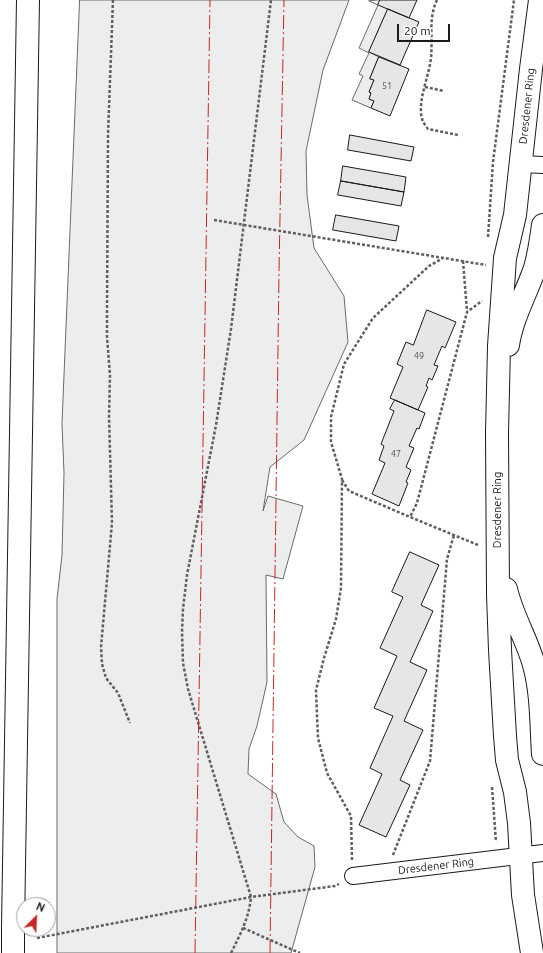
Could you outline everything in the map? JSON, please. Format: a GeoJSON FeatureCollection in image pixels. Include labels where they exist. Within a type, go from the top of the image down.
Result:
{"type":"FeatureCollection","features":[{"type":"Feature","properties":{"kind":"main road"},"geometry":{"type":"LineString","coordinates":[[13,953],[28,0]]}},
{"type":"Feature","properties":{"kind":"main road","name":"Dresdener Ring"},"geometry":{"type":"LineString","coordinates":[[532,953],[523,895],[519,823],[515,792],[507,760],[500,650],[497,433],[499,346],[504,265],[509,236],[515,215],[540,0]]}},
{"type":"Feature","properties":{"kind":"main road","name":"Dresdener Ring"},"geometry":{"type":"LineString","coordinates":[[543,225],[535,267],[514,322],[508,346],[505,405],[504,482],[505,586],[509,602],[534,665],[538,691],[543,754]]}},
{"type":"Feature","properties":{"kind":"street"},"geometry":{"type":"LineString","coordinates":[[520,164],[543,165]]}},
{"type":"Feature","properties":{"kind":"street","name":"Dresdener Ring"},"geometry":{"type":"LineString","coordinates":[[353,876],[543,853]]}},
{"type":"Feature","properties":{"kind":"path"},"geometry":{"type":"LineString","coordinates":[[113,0],[108,135],[109,190],[107,311],[107,337],[110,375],[109,416],[112,524],[101,647],[102,664],[106,678],[118,692],[130,723]]}},
{"type":"Feature","properties":{"kind":"path"},"geometry":{"type":"LineString","coordinates":[[231,953],[249,911],[250,897],[188,689],[182,649],[183,609],[187,575],[217,417],[230,329],[271,0]]}},
{"type":"Feature","properties":{"kind":"path"},"geometry":{"type":"LineString","coordinates":[[437,0],[432,13],[430,59],[421,104],[421,114],[423,122],[428,129],[458,135]]}},
{"type":"Feature","properties":{"kind":"path"},"geometry":{"type":"LineString","coordinates":[[425,87],[444,91]]}},
{"type":"Feature","properties":{"kind":"path"},"geometry":{"type":"LineString","coordinates":[[214,220],[486,265]]}},
{"type":"Feature","properties":{"kind":"path"},"geometry":{"type":"LineString","coordinates":[[443,258],[429,266],[373,318],[344,364],[331,416],[332,442],[342,479],[349,491],[481,546]]}},
{"type":"Feature","properties":{"kind":"path"},"geometry":{"type":"LineString","coordinates":[[410,517],[417,503],[467,312],[464,261]]}},
{"type":"Feature","properties":{"kind":"path"},"geometry":{"type":"LineString","coordinates":[[467,312],[484,299]]}},
{"type":"Feature","properties":{"kind":"path"},"geometry":{"type":"LineString","coordinates":[[37,938],[250,897],[335,886],[353,876],[351,816],[327,773],[318,738],[316,709],[316,690],[336,619],[341,588],[342,479]]}},
{"type":"Feature","properties":{"kind":"path"},"geometry":{"type":"LineString","coordinates":[[386,872],[430,761],[447,559],[454,535]]}},
{"type":"Feature","properties":{"kind":"path"},"geometry":{"type":"LineString","coordinates":[[243,928],[300,953]]}},
{"type":"Feature","properties":{"kind":"shaded area"},"geometry":{"type":"Polygon","coordinates":[[[80,0],[349,0],[323,70],[306,151],[307,195],[314,248],[344,296],[348,342],[304,440],[270,467],[263,511],[268,496],[303,506],[283,579],[266,575],[267,682],[257,726],[249,749],[248,774],[276,794],[284,822],[298,837],[314,846],[315,867],[291,953],[57,953],[57,599],[62,555],[64,473],[62,424],[80,0]]]}},
{"type":"Feature","properties":{"kind":"shaded area"},"geometry":{"type":"Polygon","coordinates":[[[380,0],[388,9],[369,52],[379,57],[370,78],[374,80],[369,92],[371,93],[369,99],[374,101],[371,108],[352,100],[363,76],[359,74],[369,53],[359,48],[378,5],[369,1],[380,0]]]}},
{"type":"Feature","properties":{"kind":"building"},"geometry":{"type":"Polygon","coordinates":[[[380,0],[417,0],[409,18],[378,5],[380,0]]]}},
{"type":"Feature","properties":{"kind":"building"},"geometry":{"type":"Polygon","coordinates":[[[388,9],[419,22],[400,65],[369,52],[388,9]]]}},
{"type":"Feature","properties":{"kind":"building"},"geometry":{"type":"Polygon","coordinates":[[[379,57],[409,69],[390,116],[371,108],[374,101],[369,99],[371,93],[369,92],[374,80],[370,79],[379,57]]]}},
{"type":"Feature","properties":{"kind":"building"},"geometry":{"type":"Polygon","coordinates":[[[350,135],[414,147],[411,161],[348,150],[350,135]]]}},
{"type":"Feature","properties":{"kind":"building"},"geometry":{"type":"Polygon","coordinates":[[[343,166],[406,177],[404,192],[341,181],[343,166]]]}},
{"type":"Feature","properties":{"kind":"building"},"geometry":{"type":"Polygon","coordinates":[[[341,181],[404,192],[401,206],[338,195],[341,181]]]}},
{"type":"Feature","properties":{"kind":"building"},"geometry":{"type":"Polygon","coordinates":[[[336,215],[399,226],[396,241],[333,230],[336,215]]]}},
{"type":"Feature","properties":{"kind":"building"},"geometry":{"type":"Polygon","coordinates":[[[427,310],[456,322],[445,348],[442,346],[434,365],[438,366],[432,380],[429,378],[426,386],[428,387],[418,410],[390,398],[403,367],[397,364],[406,342],[413,345],[427,310]]]}},
{"type":"Feature","properties":{"kind":"building"},"geometry":{"type":"Polygon","coordinates":[[[395,400],[425,413],[419,429],[417,428],[409,446],[414,448],[406,467],[411,470],[406,482],[408,483],[399,506],[372,494],[385,463],[379,460],[384,446],[381,444],[394,411],[390,409],[395,400]]]}},
{"type":"Feature","properties":{"kind":"building"},"geometry":{"type":"Polygon","coordinates":[[[410,552],[439,565],[421,605],[433,611],[410,662],[427,670],[404,721],[423,730],[400,780],[410,785],[386,837],[359,825],[382,774],[370,768],[393,716],[374,708],[397,656],[380,648],[403,597],[392,592],[410,552]]]}},
{"type":"Feature","properties":{"kind":"power"},"geometry":{"type":"LineString","coordinates":[[195,953],[210,0]]}},
{"type":"Feature","properties":{"kind":"power"},"geometry":{"type":"LineString","coordinates":[[270,953],[284,0]]}}]}
